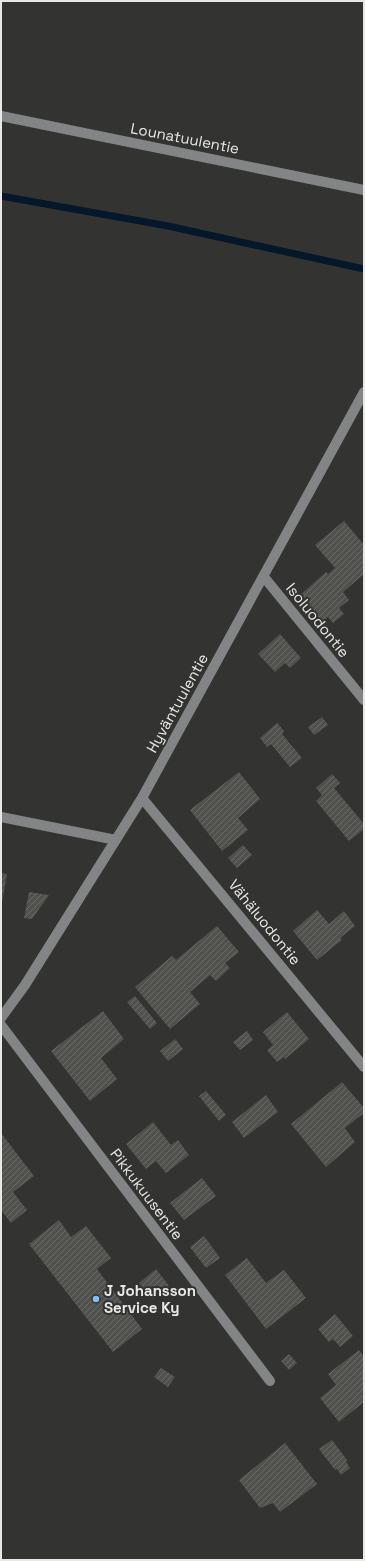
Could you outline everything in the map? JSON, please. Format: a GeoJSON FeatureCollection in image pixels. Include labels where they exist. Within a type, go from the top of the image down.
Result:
{"type":"FeatureCollection","features":[{"type":"Feature","properties":{"kind":"street","name":"Lounatuulentie"},"geometry":{"type":"LineString","coordinates":[[1,116],[364,190]]}},
{"type":"Feature","properties":{"kind":"street","name":"Hyväntuulentie"},"geometry":{"type":"LineString","coordinates":[[1,1018],[25,985],[142,798],[364,392]]}},
{"type":"Feature","properties":{"kind":"street","name":"Isoluodontie"},"geometry":{"type":"LineString","coordinates":[[264,577],[364,700]]}},
{"type":"Feature","properties":{"kind":"street","name":"Vähäluodontie"},"geometry":{"type":"LineString","coordinates":[[142,798],[364,1067]]}},
{"type":"Feature","properties":{"kind":"street"},"geometry":{"type":"LineString","coordinates":[[1,817],[116,840]]}},
{"type":"Feature","properties":{"kind":"street","name":"Pikkukuusentie"},"geometry":{"type":"LineString","coordinates":[[1,1025],[270,1381]]}},
{"type":"Feature","properties":{"kind":"building"},"geometry":{"type":"Polygon","coordinates":[[[344,521],[364,545],[364,574],[343,592],[349,600],[339,608],[344,614],[333,623],[328,617],[321,623],[299,596],[326,572],[328,574],[335,568],[315,545],[344,521]]]}},
{"type":"Feature","properties":{"kind":"building"},"geometry":{"type":"Polygon","coordinates":[[[280,634],[301,658],[290,668],[285,663],[275,672],[258,654],[280,634]]]}},
{"type":"Feature","properties":{"kind":"building"},"geometry":{"type":"Polygon","coordinates":[[[322,717],[328,725],[314,735],[308,727],[322,717]]]}},
{"type":"Feature","properties":{"kind":"building"},"geometry":{"type":"Polygon","coordinates":[[[277,723],[284,731],[282,734],[302,758],[290,767],[271,744],[267,747],[260,738],[277,723]]]}},
{"type":"Feature","properties":{"kind":"building"},"geometry":{"type":"Polygon","coordinates":[[[239,772],[260,799],[238,818],[248,830],[222,851],[190,810],[239,772]]]}},
{"type":"Feature","properties":{"kind":"building"},"geometry":{"type":"Polygon","coordinates":[[[332,774],[340,783],[334,788],[364,824],[364,829],[349,841],[316,801],[322,795],[316,788],[332,774]]]}},
{"type":"Feature","properties":{"kind":"building"},"geometry":{"type":"Polygon","coordinates":[[[243,845],[252,855],[237,868],[228,858],[243,845]]]}},
{"type":"Feature","properties":{"kind":"building"},"geometry":{"type":"Polygon","coordinates":[[[1,873],[7,874],[2,902],[1,902],[1,873]]]}},
{"type":"Feature","properties":{"kind":"building"},"geometry":{"type":"Polygon","coordinates":[[[29,892],[49,895],[32,919],[24,918],[29,892]]]}},
{"type":"Feature","properties":{"kind":"building"},"geometry":{"type":"Polygon","coordinates":[[[317,910],[329,924],[344,911],[355,926],[340,938],[342,940],[317,960],[293,931],[317,910]]]}},
{"type":"Feature","properties":{"kind":"building"},"geometry":{"type":"Polygon","coordinates":[[[217,926],[239,952],[225,963],[230,968],[216,981],[210,975],[190,992],[200,1004],[170,1029],[135,987],[172,956],[176,960],[217,926]]]}},
{"type":"Feature","properties":{"kind":"building"},"geometry":{"type":"Polygon","coordinates":[[[135,996],[157,1023],[150,1029],[127,1002],[135,996]]]}},
{"type":"Feature","properties":{"kind":"building"},"geometry":{"type":"Polygon","coordinates":[[[103,1011],[124,1039],[101,1058],[117,1079],[90,1101],[51,1051],[103,1011]]]}},
{"type":"Feature","properties":{"kind":"building"},"geometry":{"type":"Polygon","coordinates":[[[287,1012],[309,1039],[285,1059],[284,1057],[277,1062],[267,1050],[273,1045],[263,1032],[287,1012]]]}},
{"type":"Feature","properties":{"kind":"building"},"geometry":{"type":"Polygon","coordinates":[[[247,1031],[253,1040],[240,1050],[233,1042],[247,1031]]]}},
{"type":"Feature","properties":{"kind":"building"},"geometry":{"type":"Polygon","coordinates":[[[175,1039],[183,1049],[168,1061],[160,1051],[175,1039]]]}},
{"type":"Feature","properties":{"kind":"building"},"geometry":{"type":"Polygon","coordinates":[[[342,1082],[364,1108],[364,1113],[345,1128],[355,1142],[326,1167],[291,1124],[342,1082]]]}},
{"type":"Feature","properties":{"kind":"building"},"geometry":{"type":"Polygon","coordinates":[[[206,1091],[226,1115],[219,1121],[199,1096],[206,1091]]]}},
{"type":"Feature","properties":{"kind":"building"},"geometry":{"type":"Polygon","coordinates":[[[266,1095],[278,1112],[244,1138],[232,1122],[266,1095]]]}},
{"type":"Feature","properties":{"kind":"building"},"geometry":{"type":"Polygon","coordinates":[[[153,1122],[171,1145],[178,1140],[189,1155],[166,1173],[156,1161],[146,1169],[126,1144],[153,1122]]]}},
{"type":"Feature","properties":{"kind":"building"},"geometry":{"type":"Polygon","coordinates":[[[1,1133],[34,1176],[13,1192],[27,1210],[11,1223],[1,1210],[1,1133]]]}},
{"type":"Feature","properties":{"kind":"building"},"geometry":{"type":"Polygon","coordinates":[[[202,1178],[216,1196],[184,1220],[170,1203],[202,1178]]]}},
{"type":"Feature","properties":{"kind":"building","name":"J Johansson Service Ky"},"geometry":{"type":"Polygon","coordinates":[[[59,1220],[71,1237],[86,1226],[111,1258],[97,1269],[142,1329],[113,1352],[29,1244],[59,1220]]]}},
{"type":"Feature","properties":{"kind":"building"},"geometry":{"type":"Polygon","coordinates":[[[204,1236],[220,1258],[206,1268],[190,1247],[204,1236]]]}},
{"type":"Feature","properties":{"kind":"building"},"geometry":{"type":"Polygon","coordinates":[[[247,1258],[266,1283],[284,1270],[306,1298],[266,1329],[225,1275],[247,1258]]]}},
{"type":"Feature","properties":{"kind":"building"},"geometry":{"type":"Polygon","coordinates":[[[156,1269],[169,1286],[152,1299],[139,1283],[156,1269]]]}},
{"type":"Feature","properties":{"kind":"building"},"geometry":{"type":"Polygon","coordinates":[[[335,1314],[353,1336],[340,1347],[333,1339],[329,1342],[318,1329],[335,1314]]]}},
{"type":"Feature","properties":{"kind":"building"},"geometry":{"type":"Polygon","coordinates":[[[359,1350],[364,1357],[364,1392],[362,1394],[364,1402],[339,1422],[320,1398],[336,1385],[328,1374],[359,1350]]]}},
{"type":"Feature","properties":{"kind":"building"},"geometry":{"type":"Polygon","coordinates":[[[289,1354],[297,1363],[289,1370],[281,1361],[289,1354]]]}},
{"type":"Feature","properties":{"kind":"building"},"geometry":{"type":"Polygon","coordinates":[[[161,1368],[175,1377],[168,1387],[154,1377],[161,1368]]]}},
{"type":"Feature","properties":{"kind":"building"},"geometry":{"type":"Polygon","coordinates":[[[332,1440],[347,1460],[346,1462],[350,1468],[341,1475],[337,1469],[335,1470],[319,1449],[332,1440]]]}},
{"type":"Feature","properties":{"kind":"building"},"geometry":{"type":"Polygon","coordinates":[[[285,1443],[317,1484],[280,1512],[273,1503],[260,1508],[239,1480],[285,1443]]]}},
{"type":"Feature","properties":{"kind":"waterway"},"geometry":{"type":"LineString","coordinates":[[1,196],[168,226],[364,269]]}},
{"type":"Feature","properties":{"kind":"place","name":"J Johansson Service Ky"},"geometry":{"type":"Point","coordinates":[96,1299]}}]}
